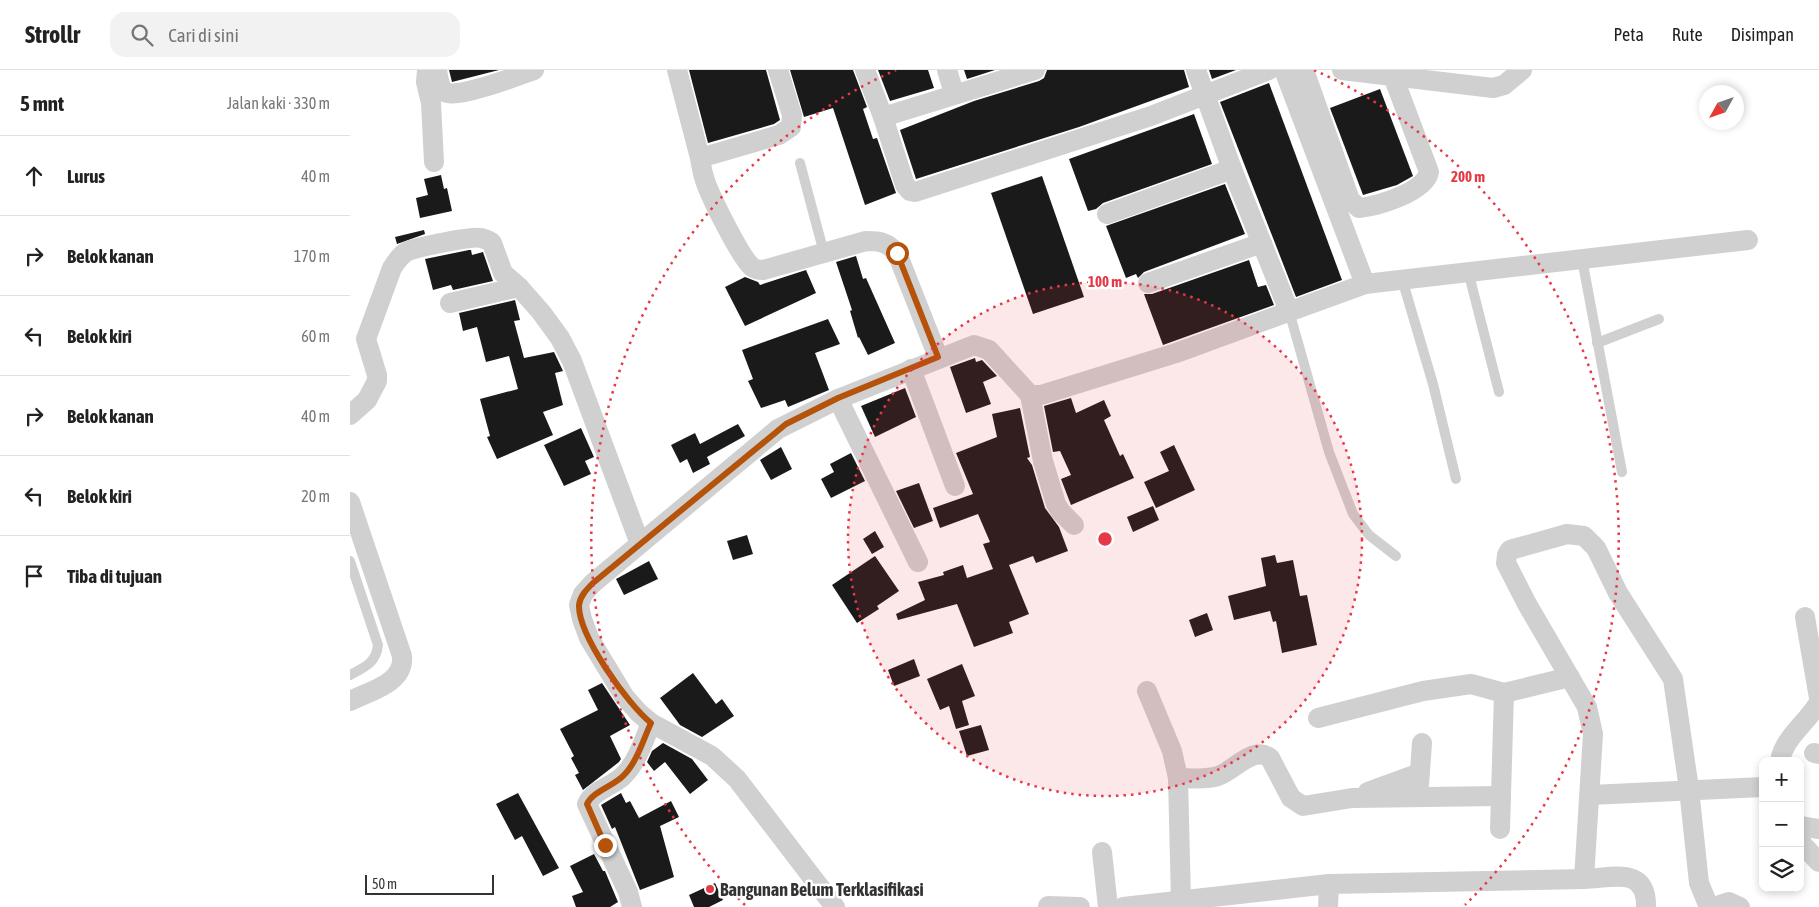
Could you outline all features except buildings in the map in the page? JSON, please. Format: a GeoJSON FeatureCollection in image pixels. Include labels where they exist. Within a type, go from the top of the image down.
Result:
{"type":"FeatureCollection","features":[{"type":"Feature","properties":{"kind":"street"},"geometry":{"type":"LineString","coordinates":[[427,70],[426,82],[431,103],[434,162]]}},
{"type":"Feature","properties":{"kind":"street"},"geometry":{"type":"LineString","coordinates":[[437,70],[441,88],[446,93],[452,94],[534,70]]}},
{"type":"Feature","properties":{"kind":"street"},"geometry":{"type":"LineString","coordinates":[[678,70],[704,178],[711,195],[751,267],[763,270],[866,241],[889,244],[897,253],[938,357]]}},
{"type":"Feature","properties":{"kind":"street"},"geometry":{"type":"LineString","coordinates":[[700,158],[779,134],[791,126],[792,115],[778,70]]}},
{"type":"Feature","properties":{"kind":"street"},"geometry":{"type":"LineString","coordinates":[[864,70],[884,117],[906,186],[915,192],[1205,96],[1269,70]]}},
{"type":"Feature","properties":{"kind":"street"},"geometry":{"type":"LineString","coordinates":[[947,70],[954,94]]}},
{"type":"Feature","properties":{"kind":"street"},"geometry":{"type":"LineString","coordinates":[[1196,70],[1232,169],[1290,311]]}},
{"type":"Feature","properties":{"kind":"street"},"geometry":{"type":"LineString","coordinates":[[1284,70],[1365,284]]}},
{"type":"Feature","properties":{"kind":"street"},"geometry":{"type":"LineString","coordinates":[[1304,70],[1350,200],[1360,208],[1371,207],[1418,188],[1427,180],[1429,172],[1393,76]]}},
{"type":"Feature","properties":{"kind":"street"},"geometry":{"type":"LineString","coordinates":[[1342,70],[1493,88],[1508,82],[1522,70]]}},
{"type":"Feature","properties":{"kind":"street"},"geometry":{"type":"LineString","coordinates":[[884,117],[1030,71]]}},
{"type":"Feature","properties":{"kind":"street"},"geometry":{"type":"LineString","coordinates":[[1107,214],[1232,169]]}},
{"type":"Feature","properties":{"kind":"street"},"geometry":{"type":"LineString","coordinates":[[350,415],[367,400],[376,381],[377,375],[366,339],[392,268],[408,251],[480,237],[488,240],[492,243],[503,274],[519,287],[560,338],[572,361],[640,544]]}},
{"type":"Feature","properties":{"kind":"street"},"geometry":{"type":"LineString","coordinates":[[1030,395],[1051,393],[1176,353],[1365,284],[1748,240]]}},
{"type":"Feature","properties":{"kind":"street"},"geometry":{"type":"LineString","coordinates":[[1148,283],[1262,242]]}},
{"type":"Feature","properties":{"kind":"street"},"geometry":{"type":"LineString","coordinates":[[450,303],[519,287]]}},
{"type":"Feature","properties":{"kind":"street"},"geometry":{"type":"LineString","coordinates":[[836,907],[737,779],[712,756],[651,723],[629,702],[589,638],[579,605],[583,594],[593,583],[778,429],[838,398],[938,357],[974,345],[984,347],[997,357],[1030,395],[1043,461],[1056,504],[1074,525]]}},
{"type":"Feature","properties":{"kind":"street"},"geometry":{"type":"LineString","coordinates":[[911,369],[955,486]]}},
{"type":"Feature","properties":{"kind":"street"},"geometry":{"type":"LineString","coordinates":[[838,398],[918,562]]}},
{"type":"Feature","properties":{"kind":"street"},"geometry":{"type":"LineString","coordinates":[[350,502],[402,656],[403,665],[395,678],[350,701]]}},
{"type":"Feature","properties":{"kind":"street"},"geometry":{"type":"LineString","coordinates":[[1584,879],[1593,734],[1586,707],[1506,563],[1510,550],[1567,534],[1584,536],[1596,548],[1618,593],[1672,679],[1689,789],[1700,883],[1710,907]]}},
{"type":"Feature","properties":{"kind":"street"},"geometry":{"type":"LineString","coordinates":[[1805,617],[1819,698]]}},
{"type":"Feature","properties":{"kind":"street"},"geometry":{"type":"LineString","coordinates":[[1318,718],[1423,691],[1472,684],[1504,693],[1570,678]]}},
{"type":"Feature","properties":{"kind":"street"},"geometry":{"type":"LineString","coordinates":[[1147,691],[1172,751],[1178,778],[1181,901]]}},
{"type":"Feature","properties":{"kind":"street"},"geometry":{"type":"LineString","coordinates":[[1500,829],[1504,693]]}},
{"type":"Feature","properties":{"kind":"street"},"geometry":{"type":"LineString","coordinates":[[1781,757],[1782,749],[1812,715],[1819,702]]}},
{"type":"Feature","properties":{"kind":"street"},"geometry":{"type":"LineString","coordinates":[[632,907],[628,892],[587,804],[590,798],[618,782],[626,773],[651,723]]}},
{"type":"Feature","properties":{"kind":"street"},"geometry":{"type":"LineString","coordinates":[[1418,797],[1422,743]]}},
{"type":"Feature","properties":{"kind":"street"},"geometry":{"type":"LineString","coordinates":[[1178,778],[1217,777],[1255,754],[1265,754],[1270,758],[1291,798],[1303,806],[1352,798],[1501,796]]}},
{"type":"Feature","properties":{"kind":"street"},"geometry":{"type":"LineString","coordinates":[[1352,798],[1420,773]]}},
{"type":"Feature","properties":{"kind":"street"},"geometry":{"type":"LineString","coordinates":[[1590,795],[1759,787]]}},
{"type":"Feature","properties":{"kind":"street"},"geometry":{"type":"LineString","coordinates":[[1804,827],[1819,829]]}},
{"type":"Feature","properties":{"kind":"street"},"geometry":{"type":"LineString","coordinates":[[1804,846],[1819,862]]}},
{"type":"Feature","properties":{"kind":"street"},"geometry":{"type":"LineString","coordinates":[[1102,852],[1108,907]]}},
{"type":"Feature","properties":{"kind":"street"},"geometry":{"type":"LineString","coordinates":[[1123,907],[1329,884],[1626,877],[1636,879],[1642,884],[1646,893],[1646,907]]}},
{"type":"Feature","properties":{"kind":"street"},"geometry":{"type":"LineString","coordinates":[[1328,907],[1329,884]]}},
{"type":"Feature","properties":{"kind":"street"},"geometry":{"type":"LineString","coordinates":[[1714,907],[1729,902],[1740,907]]}},
{"type":"Feature","properties":{"kind":"street"},"geometry":{"type":"LineString","coordinates":[[1048,906],[1080,907]]}},
{"type":"Feature","properties":{"kind":"lane"},"geometry":{"type":"LineString","coordinates":[[800,162],[824,253]]}},
{"type":"Feature","properties":{"kind":"lane"},"geometry":{"type":"LineString","coordinates":[[1582,258],[1622,472]]}},
{"type":"Feature","properties":{"kind":"lane"},"geometry":{"type":"LineString","coordinates":[[1468,271],[1499,392]]}},
{"type":"Feature","properties":{"kind":"lane"},"geometry":{"type":"LineString","coordinates":[[1402,279],[1433,384],[1456,479]]}},
{"type":"Feature","properties":{"kind":"lane"},"geometry":{"type":"LineString","coordinates":[[1290,311],[1329,452],[1353,514],[1369,535],[1396,556]]}},
{"type":"Feature","properties":{"kind":"lane"},"geometry":{"type":"LineString","coordinates":[[1597,343],[1659,319]]}},
{"type":"Feature","properties":{"kind":"lane"},"geometry":{"type":"LineString","coordinates":[[350,561],[378,645],[373,662],[350,675]]}},
{"type":"Feature","properties":{"kind":"place","name":"Bangunan Belum Terklasifikasi"},"geometry":{"type":"Point","coordinates":[710,889]}},
{"type":"Feature","properties":{"kind":"route"},"geometry":{"type":"LineString","coordinates":[[605,845],[587,804],[590,798],[618,782],[626,773],[632,765],[651,723],[624,696],[589,638],[579,605],[583,594],[593,583],[778,429],[838,398],[870,387],[938,357],[897,253]]}}]}
